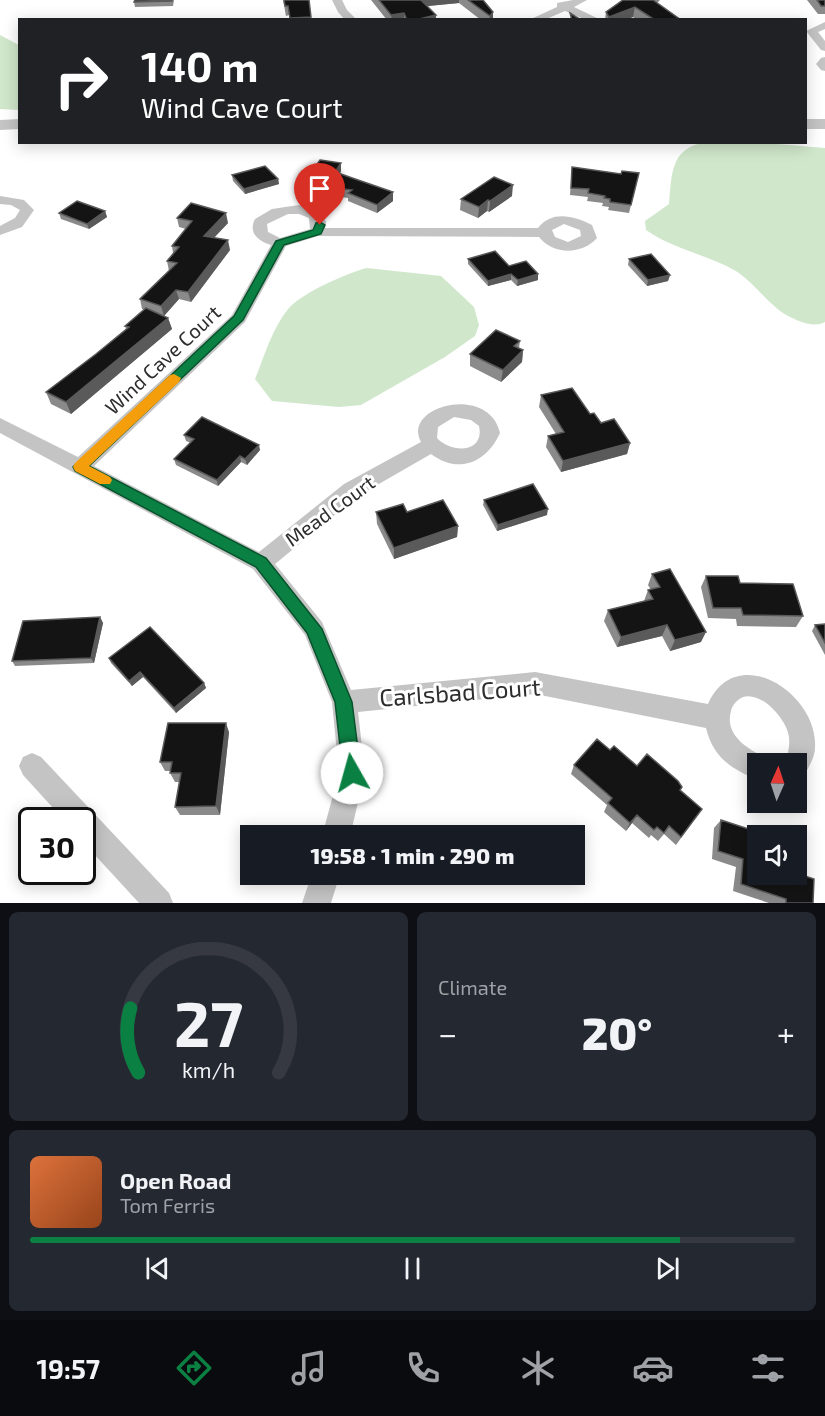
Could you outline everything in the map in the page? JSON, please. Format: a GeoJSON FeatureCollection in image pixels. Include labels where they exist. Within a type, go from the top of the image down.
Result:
{"type":"FeatureCollection","features":[{"type":"Feature","properties":{"kind":"street"},"geometry":{"type":"LineString","coordinates":[[337,0],[343,12],[350,18]]}},
{"type":"Feature","properties":{"kind":"street"},"geometry":{"type":"LineString","coordinates":[[547,0],[592,18]]}},
{"type":"Feature","properties":{"kind":"street"},"geometry":{"type":"LineString","coordinates":[[539,18],[582,0]]}},
{"type":"Feature","properties":{"kind":"street"},"geometry":{"type":"LineString","coordinates":[[825,25],[811,31],[825,48]]}},
{"type":"Feature","properties":{"kind":"street"},"geometry":{"type":"LineString","coordinates":[[825,60],[822,64],[825,68]]}},
{"type":"Feature","properties":{"kind":"street"},"geometry":{"type":"LineString","coordinates":[[0,125],[18,124]]}},
{"type":"Feature","properties":{"kind":"street"},"geometry":{"type":"LineString","coordinates":[[807,124],[825,124]]}},
{"type":"Feature","properties":{"kind":"street"},"geometry":{"type":"LineString","coordinates":[[0,200],[16,201],[27,210],[25,217],[19,223],[0,231]]}},
{"type":"Feature","properties":{"kind":"street"},"geometry":{"type":"LineString","coordinates":[[317,232],[320,225],[318,218],[300,210],[276,211],[260,222],[258,229],[261,236],[280,243],[317,232],[543,233]]}},
{"type":"Feature","properties":{"kind":"street","name":"Wind Cave Court"},"geometry":{"type":"LineString","coordinates":[[80,467],[239,318],[280,243]]}},
{"type":"Feature","properties":{"kind":"street"},"geometry":{"type":"LineString","coordinates":[[0,425],[261,563],[314,629],[344,702],[352,773],[339,825]]}},
{"type":"Feature","properties":{"kind":"street","name":"Mead Court"},"geometry":{"type":"LineString","coordinates":[[261,563],[351,490],[432,445]]}},
{"type":"Feature","properties":{"kind":"street","name":"Carlsbad Court"},"geometry":{"type":"LineString","coordinates":[[344,702],[536,683],[716,718]]}},
{"type":"Feature","properties":{"kind":"street"},"geometry":{"type":"LineString","coordinates":[[747,764],[731,751],[720,735],[716,718],[720,703],[729,692],[743,686],[760,687],[777,693],[793,704],[804,719],[810,736],[807,753]]}},
{"type":"Feature","properties":{"kind":"street"},"geometry":{"type":"LineString","coordinates":[[32,766],[159,903]]}},
{"type":"Feature","properties":{"kind":"street"},"geometry":{"type":"LineString","coordinates":[[316,903],[323,885]]}},
{"type":"Feature","properties":{"kind":"shaded area"},"geometry":{"type":"Polygon","coordinates":[[[0,35],[18,44],[18,110],[0,109],[0,35]]]}},
{"type":"Feature","properties":{"kind":"shaded area"},"geometry":{"type":"Polygon","coordinates":[[[777,144],[825,148],[825,322],[812,324],[790,317],[775,307],[749,281],[734,270],[656,237],[646,230],[645,221],[669,204],[673,172],[680,155],[696,145],[777,144]]]}},
{"type":"Feature","properties":{"kind":"shaded area"},"geometry":{"type":"Polygon","coordinates":[[[367,268],[441,276],[474,307],[479,325],[475,336],[445,357],[361,405],[339,407],[272,401],[255,379],[269,342],[283,316],[295,302],[314,290],[367,268]]]}},
{"type":"Feature","properties":{"kind":"building"},"geometry":{"type":"Polygon","coordinates":[[[135,0],[172,0],[172,1],[134,2],[135,0]]]}},
{"type":"Feature","properties":{"kind":"building"},"geometry":{"type":"Polygon","coordinates":[[[284,0],[309,0],[311,17],[290,18],[288,6],[285,6],[284,0]]]}},
{"type":"Feature","properties":{"kind":"building"},"geometry":{"type":"Polygon","coordinates":[[[379,0],[421,0],[436,15],[406,18],[404,13],[391,15],[379,0]]]}},
{"type":"Feature","properties":{"kind":"building"},"geometry":{"type":"Polygon","coordinates":[[[468,0],[483,0],[493,12],[490,16],[468,0]]]}},
{"type":"Feature","properties":{"kind":"building"},"geometry":{"type":"Polygon","coordinates":[[[623,0],[653,0],[678,18],[652,18],[635,7],[609,17],[606,12],[623,0]]]}},
{"type":"Feature","properties":{"kind":"building"},"geometry":{"type":"Polygon","coordinates":[[[817,0],[825,0],[825,6],[821,6],[817,0]]]}},
{"type":"Feature","properties":{"kind":"building"},"geometry":{"type":"Polygon","coordinates":[[[320,160],[341,163],[335,172],[393,192],[377,205],[348,193],[352,190],[303,184],[320,160]]]}},
{"type":"Feature","properties":{"kind":"building"},"geometry":{"type":"Polygon","coordinates":[[[265,166],[278,179],[244,189],[232,175],[265,166]]]}},
{"type":"Feature","properties":{"kind":"building"},"geometry":{"type":"Polygon","coordinates":[[[572,167],[621,174],[622,171],[639,173],[631,205],[610,202],[610,199],[604,198],[605,196],[588,193],[589,189],[571,188],[572,167]]]}},
{"type":"Feature","properties":{"kind":"building"},"geometry":{"type":"Polygon","coordinates":[[[494,177],[513,185],[479,207],[461,199],[494,177]]]}},
{"type":"Feature","properties":{"kind":"building"},"geometry":{"type":"Polygon","coordinates":[[[77,201],[105,211],[87,224],[59,213],[77,201]]]}},
{"type":"Feature","properties":{"kind":"building"},"geometry":{"type":"Polygon","coordinates":[[[191,203],[226,213],[204,236],[228,240],[188,292],[176,290],[161,306],[140,299],[177,263],[167,261],[179,247],[172,246],[192,221],[177,218],[191,203]]]}},
{"type":"Feature","properties":{"kind":"building"},"geometry":{"type":"Polygon","coordinates":[[[495,251],[509,266],[526,261],[538,274],[518,280],[511,274],[488,281],[468,259],[495,251]]]}},
{"type":"Feature","properties":{"kind":"building"},"geometry":{"type":"Polygon","coordinates":[[[651,254],[670,275],[648,280],[629,259],[651,254]]]}},
{"type":"Feature","properties":{"kind":"building"},"geometry":{"type":"Polygon","coordinates":[[[146,308],[168,318],[66,402],[46,392],[129,327],[125,326],[146,308]]]}},
{"type":"Feature","properties":{"kind":"building"},"geometry":{"type":"Polygon","coordinates":[[[496,330],[520,341],[514,346],[523,350],[503,370],[470,354],[496,330]]]}},
{"type":"Feature","properties":{"kind":"building"},"geometry":{"type":"Polygon","coordinates":[[[572,388],[590,414],[594,413],[601,423],[614,419],[630,443],[563,461],[548,436],[564,432],[541,395],[572,388]]]}},
{"type":"Feature","properties":{"kind":"building"},"geometry":{"type":"Polygon","coordinates":[[[202,417],[259,445],[245,459],[240,456],[217,480],[174,459],[194,439],[184,435],[202,417]]]}},
{"type":"Feature","properties":{"kind":"building"},"geometry":{"type":"Polygon","coordinates":[[[533,484],[548,509],[498,525],[484,500],[533,484]]]}},
{"type":"Feature","properties":{"kind":"building"},"geometry":{"type":"Polygon","coordinates":[[[443,500],[458,526],[394,548],[376,512],[403,504],[407,512],[443,500]]]}},
{"type":"Feature","properties":{"kind":"building"},"geometry":{"type":"Polygon","coordinates":[[[670,569],[706,632],[675,640],[667,625],[621,637],[608,610],[653,599],[648,590],[660,587],[652,574],[670,569]]]}},
{"type":"Feature","properties":{"kind":"building"},"geometry":{"type":"Polygon","coordinates":[[[706,576],[738,576],[740,583],[793,584],[803,616],[743,615],[741,608],[713,608],[706,576]]]}},
{"type":"Feature","properties":{"kind":"building"},"geometry":{"type":"Polygon","coordinates":[[[100,617],[91,658],[12,661],[23,621],[100,617]]]}},
{"type":"Feature","properties":{"kind":"building"},"geometry":{"type":"Polygon","coordinates":[[[825,624],[825,643],[815,625],[825,624]]]}},
{"type":"Feature","properties":{"kind":"building"},"geometry":{"type":"Polygon","coordinates":[[[150,627],[204,683],[174,708],[140,672],[129,681],[109,658],[150,627]]]}},
{"type":"Feature","properties":{"kind":"building"},"geometry":{"type":"Polygon","coordinates":[[[168,723],[226,723],[216,806],[175,807],[181,773],[170,773],[172,762],[160,762],[168,723]]]}},
{"type":"Feature","properties":{"kind":"building"},"geometry":{"type":"Polygon","coordinates":[[[597,739],[610,750],[614,746],[637,766],[647,754],[678,781],[682,787],[680,790],[702,809],[681,837],[669,826],[664,833],[657,827],[654,830],[637,815],[630,823],[608,803],[612,798],[574,765],[597,739]]]}},
{"type":"Feature","properties":{"kind":"building"},"geometry":{"type":"Polygon","coordinates":[[[721,820],[747,828],[747,885],[807,885],[807,877],[814,879],[813,903],[786,903],[786,899],[741,884],[743,859],[718,851],[721,820]]]}},
{"type":"Feature","properties":{"kind":"slow traffic"},"geometry":{"type":"LineString","coordinates":[[105,480],[80,467],[174,378]]}},
{"type":"Feature","properties":{"kind":"route"},"geometry":{"type":"LineString","coordinates":[[320,225],[317,232],[280,243],[239,318],[80,467],[261,563],[314,629],[344,702],[352,773]]}}]}
